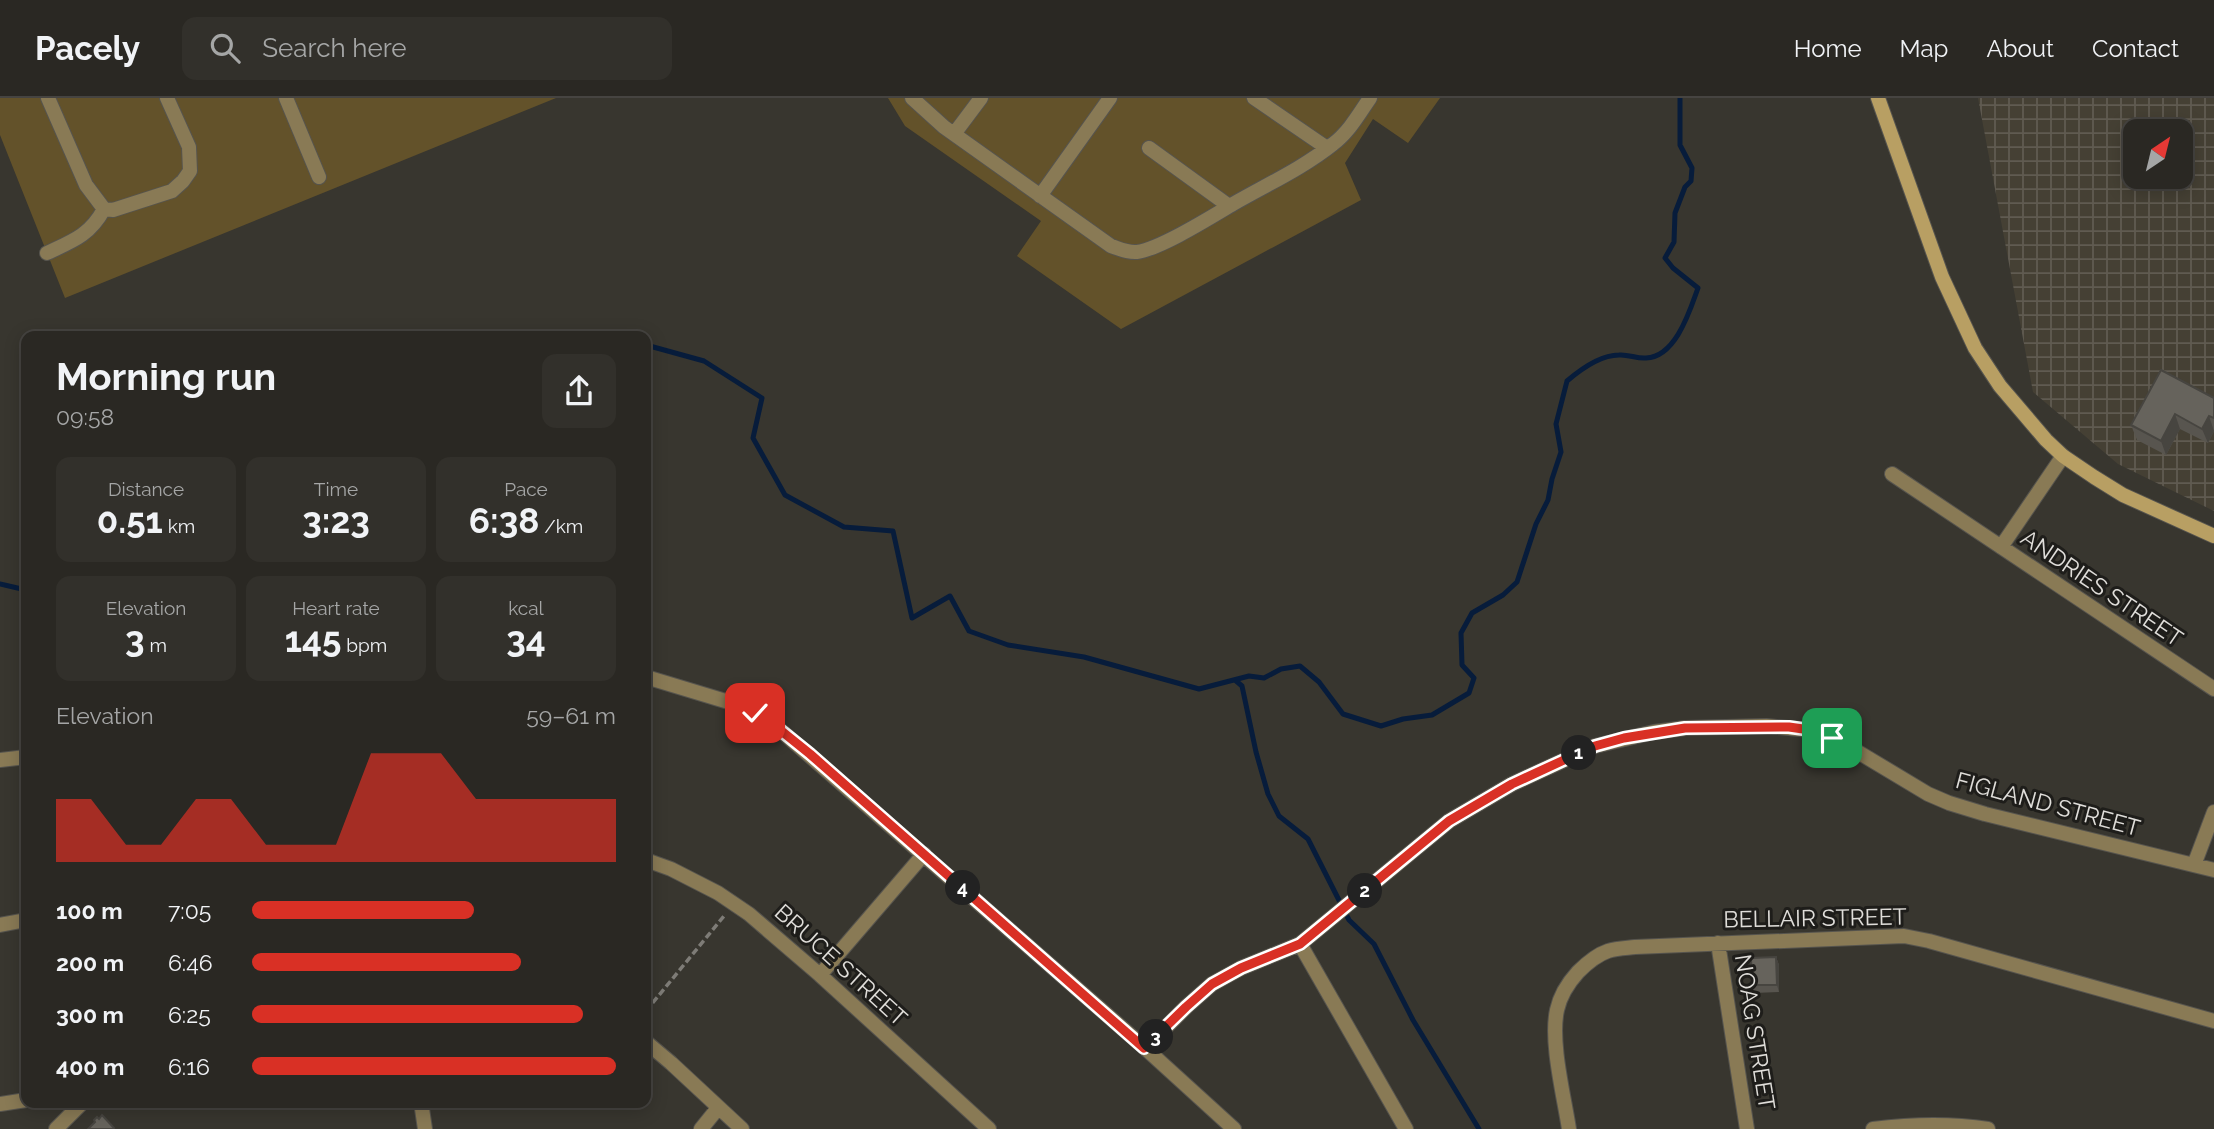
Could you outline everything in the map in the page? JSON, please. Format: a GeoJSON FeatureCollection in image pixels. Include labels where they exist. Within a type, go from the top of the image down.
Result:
{"type":"FeatureCollection","features":[{"type":"Feature","properties":{"kind":"street"},"geometry":{"type":"LineString","coordinates":[[48,98],[86,185],[104,209],[113,210],[172,191],[190,171],[189,147],[167,98]]}},
{"type":"Feature","properties":{"kind":"street"},"geometry":{"type":"LineString","coordinates":[[286,98],[319,177]]}},
{"type":"Feature","properties":{"kind":"street"},"geometry":{"type":"LineString","coordinates":[[912,98],[954,134],[1111,246],[1138,252],[1151,248],[1229,206],[1328,148],[1352,125],[1370,98]]}},
{"type":"Feature","properties":{"kind":"street"},"geometry":{"type":"LineString","coordinates":[[954,134],[981,98]]}},
{"type":"Feature","properties":{"kind":"street"},"geometry":{"type":"LineString","coordinates":[[1040,196],[1110,98]]}},
{"type":"Feature","properties":{"kind":"street"},"geometry":{"type":"LineString","coordinates":[[1254,98],[1328,148]]}},
{"type":"Feature","properties":{"kind":"street"},"geometry":{"type":"LineString","coordinates":[[1878,98],[1942,278],[1975,348],[2000,386],[2063,456],[2123,495],[2214,536]]}},
{"type":"Feature","properties":{"kind":"street"},"geometry":{"type":"LineString","coordinates":[[1149,148],[1229,206]]}},
{"type":"Feature","properties":{"kind":"street"},"geometry":{"type":"LineString","coordinates":[[47,253],[88,231],[104,209]]}},
{"type":"Feature","properties":{"kind":"street","name":"ANDRIES STREET"},"geometry":{"type":"LineString","coordinates":[[2001,547],[2063,456]]}},
{"type":"Feature","properties":{"kind":"street","name":"ANDRIES STREET"},"geometry":{"type":"LineString","coordinates":[[1892,474],[2214,689]]}},
{"type":"Feature","properties":{"kind":"street"},"geometry":{"type":"LineString","coordinates":[[651,679],[732,703],[763,719],[810,754],[1234,1129]]}},
{"type":"Feature","properties":{"kind":"street","name":"FIGLAND STREET"},"geometry":{"type":"LineString","coordinates":[[1144,1048],[1212,984],[1241,968],[1300,944],[1449,821],[1478,803],[1512,784],[1595,746],[1654,732],[1685,728],[1766,726],[1810,730],[1848,746],[1928,794],[1949,803],[2214,870]]}},
{"type":"Feature","properties":{"kind":"street"},"geometry":{"type":"LineString","coordinates":[[0,760],[21,758]]}},
{"type":"Feature","properties":{"kind":"street"},"geometry":{"type":"LineString","coordinates":[[2194,864],[2214,812]]}},
{"type":"Feature","properties":{"kind":"street"},"geometry":{"type":"LineString","coordinates":[[820,975],[924,854]]}},
{"type":"Feature","properties":{"kind":"street","name":"BRUCE STREET"},"geometry":{"type":"LineString","coordinates":[[651,862],[718,892],[734,904],[820,975],[989,1129]]}},
{"type":"Feature","properties":{"kind":"street"},"geometry":{"type":"LineString","coordinates":[[0,925],[21,921]]}},
{"type":"Feature","properties":{"kind":"street","name":"BELLAIR STREET"},"geometry":{"type":"LineString","coordinates":[[1570,1129],[1555,1031],[1557,1010],[1565,988],[1576,975],[1590,959],[1609,950],[1903,936],[2214,1021]]}},
{"type":"Feature","properties":{"kind":"street","name":"NOAG STREET"},"geometry":{"type":"LineString","coordinates":[[1718,943],[1747,1129]]}},
{"type":"Feature","properties":{"kind":"street"},"geometry":{"type":"LineString","coordinates":[[1300,944],[1406,1129]]}},
{"type":"Feature","properties":{"kind":"street"},"geometry":{"type":"LineString","coordinates":[[651,1046],[742,1129]]}},
{"type":"Feature","properties":{"kind":"street"},"geometry":{"type":"LineString","coordinates":[[0,1104],[21,1101]]}},
{"type":"Feature","properties":{"kind":"street"},"geometry":{"type":"LineString","coordinates":[[56,1129],[77,1108]]}},
{"type":"Feature","properties":{"kind":"street"},"geometry":{"type":"LineString","coordinates":[[422,1108],[425,1129]]}},
{"type":"Feature","properties":{"kind":"street"},"geometry":{"type":"LineString","coordinates":[[701,1129],[718,1108]]}},
{"type":"Feature","properties":{"kind":"street"},"geometry":{"type":"LineString","coordinates":[[1873,1129],[1914,1124],[1988,1129]]}},
{"type":"Feature","properties":{"kind":"path"},"geometry":{"type":"LineString","coordinates":[[651,1005],[734,904]]}},
{"type":"Feature","properties":{"kind":"shaded area"},"geometry":{"type":"Polygon","coordinates":[[[0,98],[556,98],[65,298],[0,135],[0,98]]]}},
{"type":"Feature","properties":{"kind":"shaded area"},"geometry":{"type":"Polygon","coordinates":[[[888,98],[1440,98],[1408,143],[1373,119],[1345,163],[1361,200],[1121,329],[1017,256],[1041,221],[905,126],[888,98]]]}},
{"type":"Feature","properties":{"kind":"shaded area"},"geometry":{"type":"Polygon","coordinates":[[[1978,98],[2214,98],[2214,511],[2118,464],[2033,392],[1978,98]]]}},
{"type":"Feature","properties":{"kind":"building"},"geometry":{"type":"Polygon","coordinates":[[[2161,370],[2214,398],[2214,418],[2209,416],[2202,429],[2175,414],[2161,441],[2131,425],[2161,370]]]}},
{"type":"Feature","properties":{"kind":"building"},"geometry":{"type":"Polygon","coordinates":[[[1776,957],[1777,985],[1752,985],[1751,958],[1776,957]]]}},
{"type":"Feature","properties":{"kind":"building"},"geometry":{"type":"Polygon","coordinates":[[[102,1115],[113,1129],[88,1129],[97,1117],[99,1119],[102,1115]]]}},
{"type":"Feature","properties":{"kind":"waterway"},"geometry":{"type":"LineString","coordinates":[[651,346],[704,361],[762,398],[753,438],[785,495],[844,527],[893,531],[912,618],[950,596],[969,631],[1008,645],[1084,657],[1199,689],[1249,676],[1264,678],[1281,669],[1300,666],[1319,682],[1343,714],[1381,726],[1403,719],[1432,715],[1469,693],[1474,678],[1462,665],[1461,633],[1472,613],[1503,595],[1517,582],[1536,524],[1548,500],[1561,452],[1556,424],[1567,381],[1605,357],[1657,356],[1674,341],[1691,308],[1698,288],[1665,258],[1674,242],[1675,213],[1685,187],[1691,181],[1692,168],[1680,145],[1680,98]]}},
{"type":"Feature","properties":{"kind":"waterway"},"geometry":{"type":"LineString","coordinates":[[0,584],[21,589]]}},
{"type":"Feature","properties":{"kind":"waterway"},"geometry":{"type":"LineString","coordinates":[[1235,680],[1242,686],[1256,752],[1268,794],[1279,816],[1308,839],[1349,920],[1374,944],[1413,1020],[1479,1129]]}},
{"type":"Feature","properties":{"kind":"route"},"geometry":{"type":"LineString","coordinates":[[755,713],[810,754],[1144,1048],[1212,984],[1241,968],[1300,944],[1449,821],[1512,784],[1595,746],[1654,732],[1734,726],[1789,727],[1810,730],[1832,738]]}}]}
